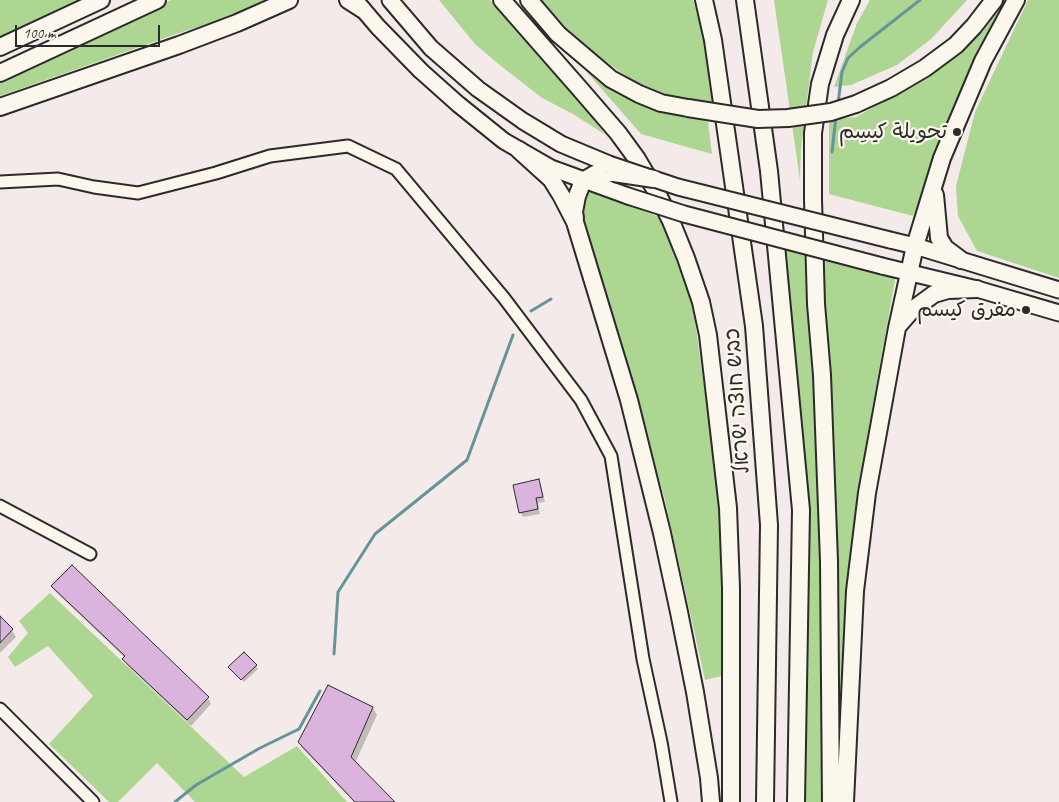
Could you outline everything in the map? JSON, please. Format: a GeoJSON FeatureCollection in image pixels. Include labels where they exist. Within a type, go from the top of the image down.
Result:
{"type":"FeatureCollection","features":[{"type":"Feature","properties":{"kind":"highway"},"geometry":{"type":"LineString","coordinates":[[0,47],[101,0]]}},
{"type":"Feature","properties":{"kind":"highway"},"geometry":{"type":"LineString","coordinates":[[0,73],[157,0]]}},
{"type":"Feature","properties":{"kind":"highway"},"geometry":{"type":"LineString","coordinates":[[0,107],[179,45],[289,0]]}},
{"type":"Feature","properties":{"kind":"highway"},"geometry":{"type":"LineString","coordinates":[[348,0],[358,5]]}},
{"type":"Feature","properties":{"kind":"highway"},"geometry":{"type":"LineString","coordinates":[[502,0],[612,126],[637,159],[656,191],[670,221],[686,258],[701,302],[709,344],[728,508],[731,588],[731,802]]}},
{"type":"Feature","properties":{"kind":"highway"},"geometry":{"type":"LineString","coordinates":[[529,0],[558,34],[611,79],[639,94],[661,103],[758,119],[788,118],[831,112],[856,104],[900,84],[956,45],[994,0]]}},
{"type":"Feature","properties":{"kind":"highway","name":"כביש חוצה ישראל"},"geometry":{"type":"LineString","coordinates":[[704,0],[713,40],[754,326],[768,525],[766,802]]}},
{"type":"Feature","properties":{"kind":"highway"},"geometry":{"type":"LineString","coordinates":[[745,0],[769,171],[801,510],[796,802]]}},
{"type":"Feature","properties":{"kind":"highway"},"geometry":{"type":"LineString","coordinates":[[831,802],[829,561],[822,375],[816,304],[813,200],[814,133],[820,84],[835,35],[851,0]]}},
{"type":"Feature","properties":{"kind":"highway"},"geometry":{"type":"LineString","coordinates":[[845,802],[855,591],[867,493],[897,328],[915,246],[942,158],[983,61],[1016,0]]}},
{"type":"Feature","properties":{"kind":"highway"},"geometry":{"type":"LineString","coordinates":[[519,150],[551,179],[565,201],[575,222],[629,400],[662,533],[695,692],[711,802]]}},
{"type":"Feature","properties":{"kind":"highway"},"geometry":{"type":"LineString","coordinates":[[575,222],[576,196],[583,181],[595,174],[608,172],[612,169],[654,180]]}},
{"type":"Feature","properties":{"kind":"highway"},"geometry":{"type":"LineString","coordinates":[[934,184],[939,238],[945,248],[961,260]]}},
{"type":"Feature","properties":{"kind":"highway"},"geometry":{"type":"LineString","coordinates":[[897,328],[912,310],[934,294],[948,290],[977,289]]}},
{"type":"Feature","properties":{"kind":"main road"},"geometry":{"type":"LineString","coordinates":[[390,0],[431,48],[478,89],[561,144],[612,169]]}},
{"type":"Feature","properties":{"kind":"main road"},"geometry":{"type":"LineString","coordinates":[[358,5],[421,70],[458,104],[504,141],[551,168],[583,181],[684,214],[977,289],[1059,313]]}},
{"type":"Feature","properties":{"kind":"main road"},"geometry":{"type":"LineString","coordinates":[[654,180],[915,246],[1059,290]]}},
{"type":"Feature","properties":{"kind":"street"},"geometry":{"type":"LineString","coordinates":[[0,182],[58,179],[94,187],[138,193],[216,173],[270,156],[348,146],[396,168],[504,298],[581,400],[611,456],[643,659],[661,742],[670,802]]}},
{"type":"Feature","properties":{"kind":"street"},"geometry":{"type":"LineString","coordinates":[[0,506],[90,554]]}},
{"type":"Feature","properties":{"kind":"street"},"geometry":{"type":"LineString","coordinates":[[0,709],[93,802]]}},
{"type":"Feature","properties":{"kind":"green space"},"geometry":{"type":"Polygon","coordinates":[[[0,0],[85,0],[0,39],[0,0]]]}},
{"type":"Feature","properties":{"kind":"green space"},"geometry":{"type":"Polygon","coordinates":[[[171,0],[266,0],[234,16],[185,31],[0,96],[0,81],[171,0]]]}},
{"type":"Feature","properties":{"kind":"green space"},"geometry":{"type":"Polygon","coordinates":[[[439,0],[490,0],[533,45],[589,112],[604,134],[573,114],[542,98],[496,62],[475,44],[439,0]]]}},
{"type":"Feature","properties":{"kind":"green space"},"geometry":{"type":"Polygon","coordinates":[[[540,0],[693,0],[706,47],[715,103],[673,97],[636,82],[596,56],[565,32],[540,0]]]}},
{"type":"Feature","properties":{"kind":"green space"},"geometry":{"type":"Polygon","coordinates":[[[774,0],[828,0],[813,52],[801,149],[800,180],[774,0]]]}},
{"type":"Feature","properties":{"kind":"green space"},"geometry":{"type":"Polygon","coordinates":[[[870,0],[967,0],[931,39],[897,65],[851,85],[834,87],[857,23],[870,0]]]}},
{"type":"Feature","properties":{"kind":"green space"},"geometry":{"type":"Polygon","coordinates":[[[1002,0],[1010,0],[913,216],[829,194],[829,120],[856,117],[935,72],[963,50],[1002,0]]]}},
{"type":"Feature","properties":{"kind":"green space"},"geometry":{"type":"Polygon","coordinates":[[[1028,0],[1059,0],[1059,278],[977,251],[958,216],[956,186],[975,112],[1028,0]]]}},
{"type":"Feature","properties":{"kind":"green space"},"geometry":{"type":"Polygon","coordinates":[[[579,63],[634,102],[708,122],[712,154],[641,134],[579,63]]]}},
{"type":"Feature","properties":{"kind":"green space"},"geometry":{"type":"Polygon","coordinates":[[[594,191],[661,218],[693,308],[713,448],[721,525],[722,676],[705,680],[664,496],[580,220],[581,201],[586,194],[594,191]]]}},
{"type":"Feature","properties":{"kind":"green space"},"geometry":{"type":"Polygon","coordinates":[[[784,246],[896,274],[858,489],[847,598],[838,802],[803,802],[784,246]]]}},
{"type":"Feature","properties":{"kind":"green space"},"geometry":{"type":"Polygon","coordinates":[[[50,593],[244,777],[297,746],[347,802],[195,802],[157,763],[118,802],[109,802],[49,744],[93,696],[48,646],[15,667],[8,657],[28,633],[19,621],[50,593]]]}},
{"type":"Feature","properties":{"kind":"building"},"geometry":{"type":"Polygon","coordinates":[[[539,479],[543,497],[536,498],[538,509],[519,513],[513,485],[539,479]]]}},
{"type":"Feature","properties":{"kind":"building"},"geometry":{"type":"Polygon","coordinates":[[[72,565],[209,697],[187,720],[122,659],[125,656],[51,586],[72,565]]]}},
{"type":"Feature","properties":{"kind":"building"},"geometry":{"type":"Polygon","coordinates":[[[0,616],[13,629],[0,643],[0,616]]]}},
{"type":"Feature","properties":{"kind":"building"},"geometry":{"type":"Polygon","coordinates":[[[244,652],[257,665],[241,680],[228,667],[244,652]]]}},
{"type":"Feature","properties":{"kind":"building"},"geometry":{"type":"Polygon","coordinates":[[[328,685],[373,707],[351,757],[395,802],[355,802],[298,742],[328,685]]]}},
{"type":"Feature","properties":{"kind":"waterway"},"geometry":{"type":"LineString","coordinates":[[838,104],[842,72],[848,58],[920,0]]}},
{"type":"Feature","properties":{"kind":"waterway"},"geometry":{"type":"LineString","coordinates":[[832,152],[836,116]]}},
{"type":"Feature","properties":{"kind":"waterway"},"geometry":{"type":"LineString","coordinates":[[531,311],[551,299]]}},
{"type":"Feature","properties":{"kind":"waterway"},"geometry":{"type":"LineString","coordinates":[[334,654],[338,592],[375,534],[467,460],[513,335]]}},
{"type":"Feature","properties":{"kind":"waterway"},"geometry":{"type":"LineString","coordinates":[[175,802],[196,785],[260,748],[299,729],[320,691]]}},
{"type":"Feature","properties":{"kind":"place","name":"تحويلة كيسِم"},"geometry":{"type":"Point","coordinates":[957,132]}},
{"type":"Feature","properties":{"kind":"place","name":"مفرق كيسم"},"geometry":{"type":"Point","coordinates":[1026,310]}}]}
